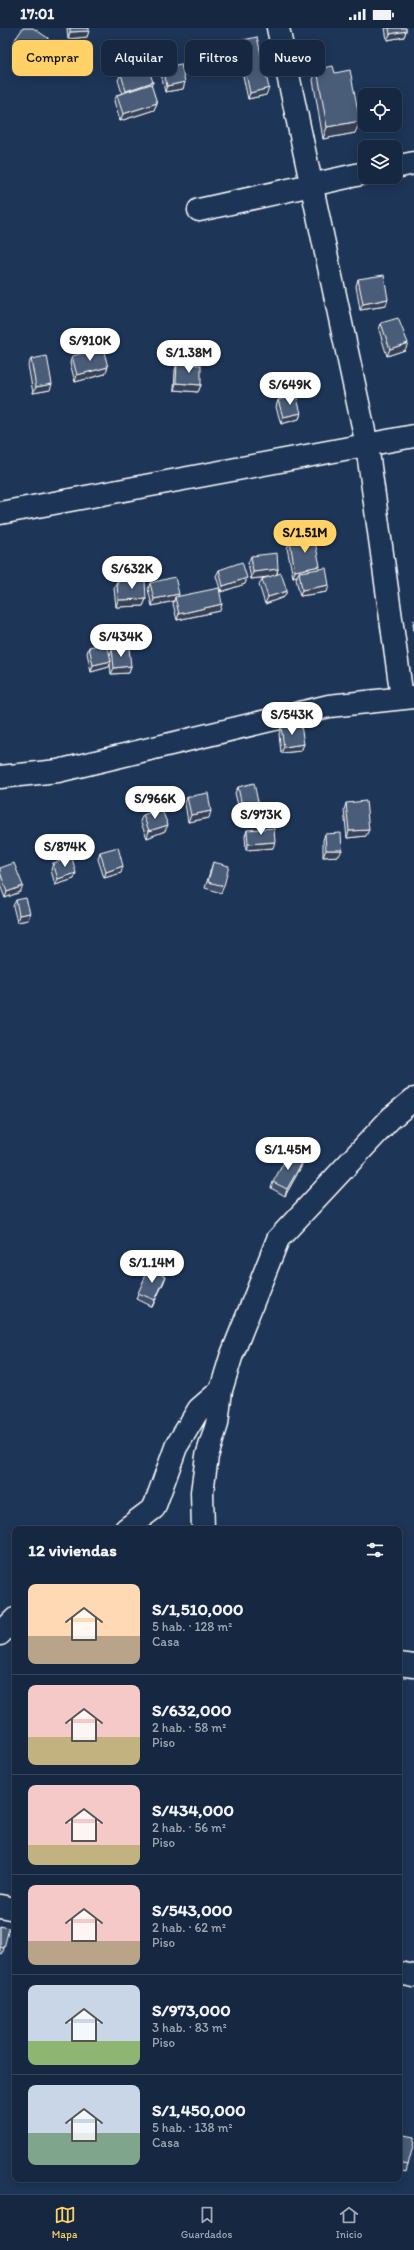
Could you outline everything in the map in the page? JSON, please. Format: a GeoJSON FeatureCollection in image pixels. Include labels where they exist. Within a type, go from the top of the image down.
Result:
{"type":"FeatureCollection","features":[{"type":"Feature","properties":{"kind":"street"},"geometry":{"type":"LineString","coordinates":[[0,777],[58,771],[329,706],[408,697],[367,445],[278,28]]}},
{"type":"Feature","properties":{"kind":"street"},"geometry":{"type":"LineString","coordinates":[[402,166],[414,163]]}},
{"type":"Feature","properties":{"kind":"street"},"geometry":{"type":"LineString","coordinates":[[199,210],[358,175]]}},
{"type":"Feature","properties":{"kind":"street"},"geometry":{"type":"LineString","coordinates":[[0,513],[414,436]]}},
{"type":"Feature","properties":{"kind":"street"},"geometry":{"type":"LineString","coordinates":[[203,1526],[202,1492],[207,1456],[217,1424],[220,1390],[231,1356],[278,1239],[391,1118],[414,1099]]}},
{"type":"Feature","properties":{"kind":"street"},"geometry":{"type":"LineString","coordinates":[[130,1526],[154,1508],[176,1448],[199,1409],[220,1390]]}},
{"type":"Feature","properties":{"kind":"street"},"geometry":{"type":"LineString","coordinates":[[0,1634],[12,1622]]}},
{"type":"Feature","properties":{"kind":"street"},"geometry":{"type":"LineString","coordinates":[[402,1664],[414,1666]]}},
{"type":"Feature","properties":{"kind":"street"},"geometry":{"type":"LineString","coordinates":[[0,1906],[12,1908]]}},
{"type":"Feature","properties":{"kind":"street"},"geometry":{"type":"LineString","coordinates":[[402,1974],[414,1976]]}},
{"type":"Feature","properties":{"kind":"building"},"geometry":{"type":"Polygon","coordinates":[[[23,28],[33,28],[48,38],[47,40],[19,40],[16,38],[23,28]]]}},
{"type":"Feature","properties":{"kind":"building"},"geometry":{"type":"Polygon","coordinates":[[[70,28],[89,28],[89,31],[70,32],[70,28]]]}},
{"type":"Feature","properties":{"kind":"building"},"geometry":{"type":"Polygon","coordinates":[[[389,28],[406,28],[406,31],[390,34],[389,28]]]}},
{"type":"Feature","properties":{"kind":"building"},"geometry":{"type":"Polygon","coordinates":[[[257,37],[260,50],[260,76],[266,76],[269,88],[250,93],[246,76],[252,76],[252,40],[244,40],[257,37]]]}},
{"type":"Feature","properties":{"kind":"building"},"geometry":{"type":"Polygon","coordinates":[[[181,64],[185,82],[167,86],[165,76],[177,76],[177,65],[181,64]]]}},
{"type":"Feature","properties":{"kind":"building"},"geometry":{"type":"Polygon","coordinates":[[[333,66],[335,73],[350,70],[358,111],[358,121],[327,127],[318,76],[325,76],[325,68],[333,66]]]}},
{"type":"Feature","properties":{"kind":"building"},"geometry":{"type":"Polygon","coordinates":[[[122,76],[151,76],[153,82],[126,91],[122,76]]]}},
{"type":"Feature","properties":{"kind":"building"},"geometry":{"type":"Polygon","coordinates":[[[151,84],[157,103],[123,114],[117,95],[151,84]]]}},
{"type":"Feature","properties":{"kind":"building"},"geometry":{"type":"Polygon","coordinates":[[[384,275],[388,299],[363,304],[358,279],[384,275]]]}},
{"type":"Feature","properties":{"kind":"building"},"geometry":{"type":"Polygon","coordinates":[[[398,318],[408,343],[390,349],[381,323],[398,318]]]}},
{"type":"Feature","properties":{"kind":"building"},"geometry":{"type":"Polygon","coordinates":[[[103,348],[108,367],[77,375],[72,356],[103,348]]]}},
{"type":"Feature","properties":{"kind":"building"},"geometry":{"type":"Polygon","coordinates":[[[47,356],[52,384],[36,387],[31,359],[47,356]]]}},
{"type":"Feature","properties":{"kind":"building"},"geometry":{"type":"Polygon","coordinates":[[[177,363],[201,365],[201,385],[176,383],[177,363]]]}},
{"type":"Feature","properties":{"kind":"building"},"geometry":{"type":"Polygon","coordinates":[[[296,395],[301,413],[283,417],[278,400],[296,395]]]}},
{"type":"Feature","properties":{"kind":"building"},"geometry":{"type":"Polygon","coordinates":[[[314,537],[320,566],[295,571],[290,542],[314,537]]]}},
{"type":"Feature","properties":{"kind":"building"},"geometry":{"type":"Polygon","coordinates":[[[277,553],[278,569],[253,572],[251,556],[277,553]]]}},
{"type":"Feature","properties":{"kind":"building"},"geometry":{"type":"Polygon","coordinates":[[[242,562],[247,578],[223,586],[219,570],[242,562]]]}},
{"type":"Feature","properties":{"kind":"building"},"geometry":{"type":"Polygon","coordinates":[[[326,568],[329,585],[302,590],[299,572],[326,568]]]}},
{"type":"Feature","properties":{"kind":"building"},"geometry":{"type":"Polygon","coordinates":[[[281,573],[287,591],[268,597],[262,579],[281,573]]]}},
{"type":"Feature","properties":{"kind":"building"},"geometry":{"type":"Polygon","coordinates":[[[175,577],[179,594],[154,599],[150,583],[175,577]]]}},
{"type":"Feature","properties":{"kind":"building"},"geometry":{"type":"Polygon","coordinates":[[[145,580],[146,599],[118,600],[117,581],[145,580]]]}},
{"type":"Feature","properties":{"kind":"building"},"geometry":{"type":"Polygon","coordinates":[[[219,588],[222,604],[179,614],[175,597],[219,588]]]}},
{"type":"Feature","properties":{"kind":"building"},"geometry":{"type":"Polygon","coordinates":[[[107,643],[111,661],[93,665],[89,647],[107,643]]]}},
{"type":"Feature","properties":{"kind":"building"},"geometry":{"type":"Polygon","coordinates":[[[129,648],[131,666],[114,668],[112,649],[129,648]]]}},
{"type":"Feature","properties":{"kind":"building"},"geometry":{"type":"Polygon","coordinates":[[[301,725],[304,744],[284,747],[281,727],[301,725]]]}},
{"type":"Feature","properties":{"kind":"building"},"geometry":{"type":"Polygon","coordinates":[[[254,783],[258,802],[242,806],[238,787],[254,783]]]}},
{"type":"Feature","properties":{"kind":"building"},"geometry":{"type":"Polygon","coordinates":[[[208,793],[211,811],[191,815],[187,797],[208,793]]]}},
{"type":"Feature","properties":{"kind":"building"},"geometry":{"type":"Polygon","coordinates":[[[366,801],[369,830],[349,831],[346,803],[366,801]]]}},
{"type":"Feature","properties":{"kind":"building"},"geometry":{"type":"Polygon","coordinates":[[[161,808],[168,825],[149,831],[143,815],[161,808]]]}},
{"type":"Feature","properties":{"kind":"building"},"geometry":{"type":"Polygon","coordinates":[[[274,828],[275,842],[248,844],[247,830],[274,828]]]}},
{"type":"Feature","properties":{"kind":"building"},"geometry":{"type":"Polygon","coordinates":[[[341,833],[342,850],[326,850],[325,834],[341,833]]]}},
{"type":"Feature","properties":{"kind":"building"},"geometry":{"type":"Polygon","coordinates":[[[118,847],[123,866],[106,872],[100,852],[118,847]]]}},
{"type":"Feature","properties":{"kind":"building"},"geometry":{"type":"Polygon","coordinates":[[[72,858],[76,873],[58,879],[53,863],[72,858]]]}},
{"type":"Feature","properties":{"kind":"building"},"geometry":{"type":"Polygon","coordinates":[[[213,862],[229,866],[224,886],[208,882],[213,862]]]}},
{"type":"Feature","properties":{"kind":"building"},"geometry":{"type":"Polygon","coordinates":[[[14,863],[23,886],[7,892],[0,868],[14,863]]]}},
{"type":"Feature","properties":{"kind":"building"},"geometry":{"type":"Polygon","coordinates":[[[26,898],[30,913],[19,915],[16,900],[26,898]]]}},
{"type":"Feature","properties":{"kind":"building"},"geometry":{"type":"Polygon","coordinates":[[[289,1153],[303,1161],[287,1189],[273,1182],[289,1153]]]}},
{"type":"Feature","properties":{"kind":"building"},"geometry":{"type":"Polygon","coordinates":[[[149,1268],[166,1276],[155,1300],[138,1293],[149,1268]]]}},
{"type":"Feature","properties":{"kind":"building"},"geometry":{"type":"Polygon","coordinates":[[[0,1926],[9,1928],[4,1948],[0,1947],[0,1926]]]}},
{"type":"Feature","properties":{"kind":"building"},"geometry":{"type":"Polygon","coordinates":[[[402,2135],[414,2137],[408,2165],[402,2164],[402,2135]]]}}]}
